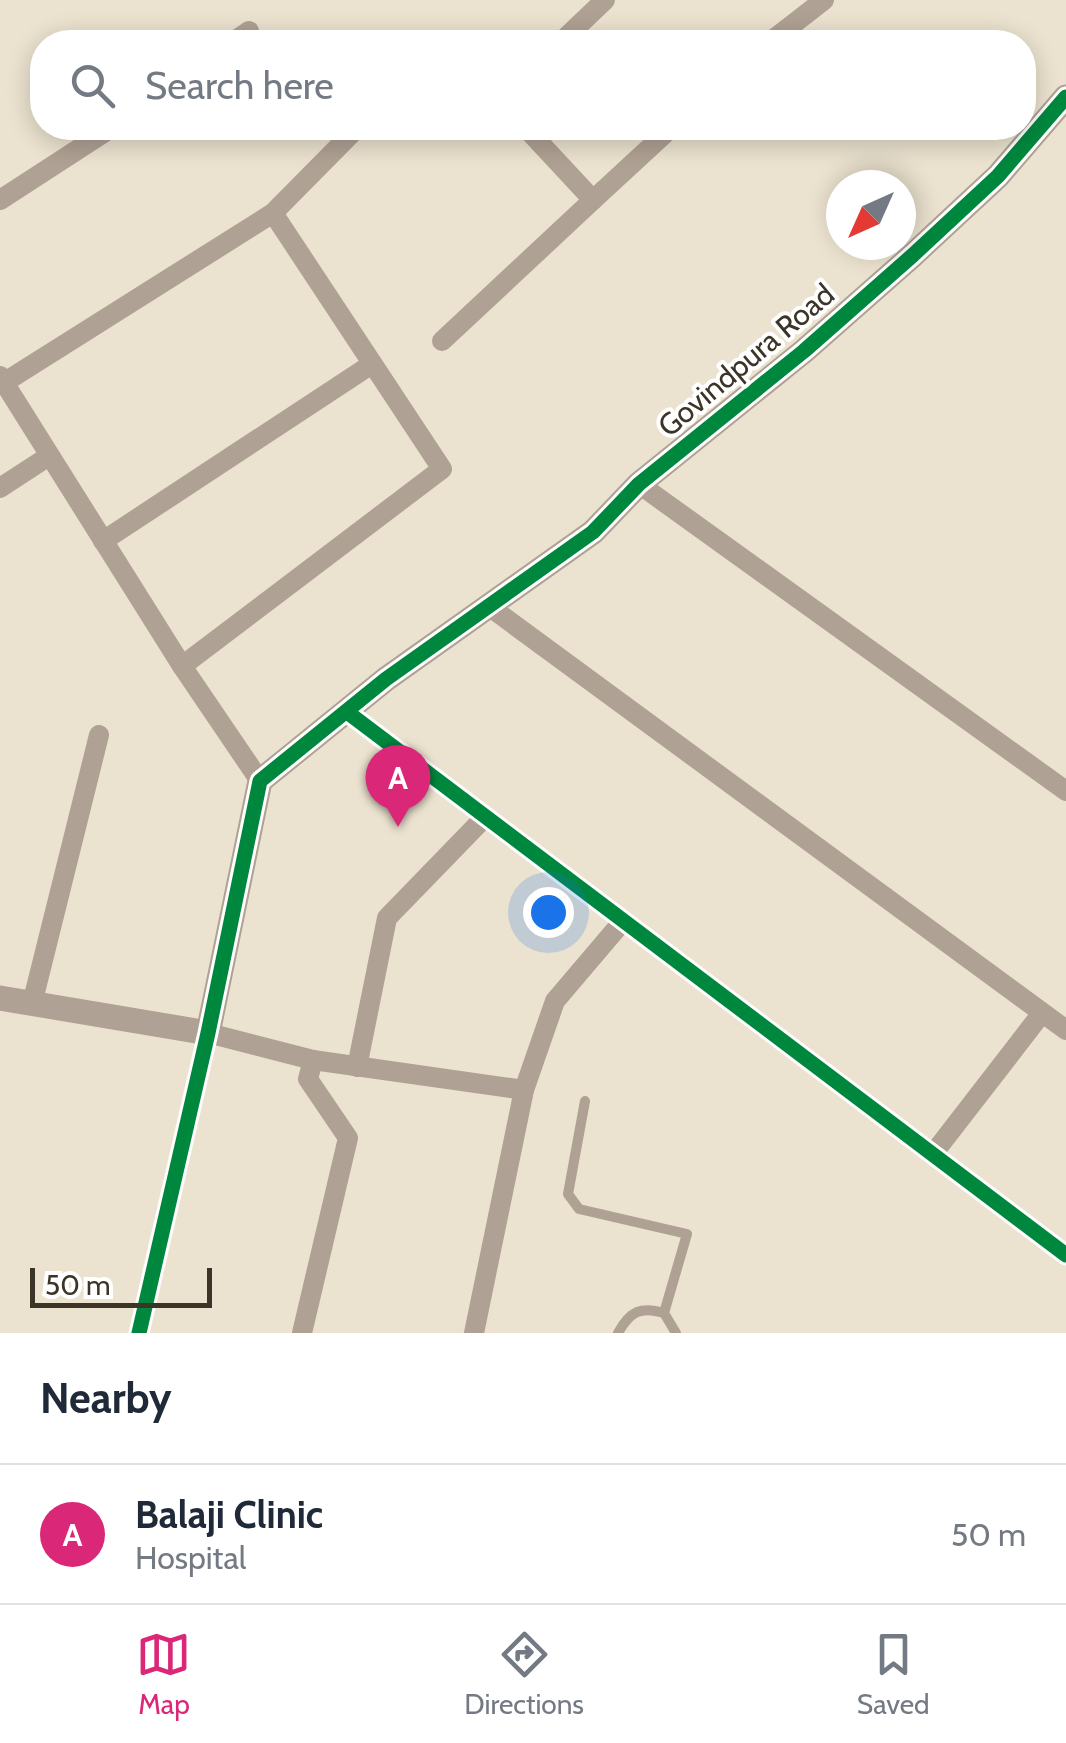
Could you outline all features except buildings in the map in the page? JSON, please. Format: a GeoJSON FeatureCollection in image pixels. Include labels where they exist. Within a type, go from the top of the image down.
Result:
{"type":"FeatureCollection","features":[{"type":"Feature","properties":{"kind":"street"},"geometry":{"type":"LineString","coordinates":[[574,30],[606,0]]}},
{"type":"Feature","properties":{"kind":"street"},"geometry":{"type":"LineString","coordinates":[[785,30],[824,0]]}},
{"type":"Feature","properties":{"kind":"street","name":"Govindpura Road"},"geometry":{"type":"LineString","coordinates":[[1036,132],[1066,97]]}},
{"type":"Feature","properties":{"kind":"street"},"geometry":{"type":"LineString","coordinates":[[0,200],[92,140]]}},
{"type":"Feature","properties":{"kind":"street"},"geometry":{"type":"LineString","coordinates":[[139,1333],[208,1034],[260,781],[182,666],[2,379],[274,213],[344,140]]}},
{"type":"Feature","properties":{"kind":"street"},"geometry":{"type":"LineString","coordinates":[[537,140],[593,200]]}},
{"type":"Feature","properties":{"kind":"street"},"geometry":{"type":"LineString","coordinates":[[442,341],[658,140]]}},
{"type":"Feature","properties":{"kind":"street","name":"Govindpura Road"},"geometry":{"type":"LineString","coordinates":[[260,781],[386,679],[592,532],[638,484],[804,350],[913,255],[998,176],[1029,140]]}},
{"type":"Feature","properties":{"kind":"street"},"geometry":{"type":"LineString","coordinates":[[182,666],[442,470],[274,213]]}},
{"type":"Feature","properties":{"kind":"street"},"geometry":{"type":"LineString","coordinates":[[103,541],[372,364]]}},
{"type":"Feature","properties":{"kind":"street"},"geometry":{"type":"LineString","coordinates":[[0,488],[50,456]]}},
{"type":"Feature","properties":{"kind":"street"},"geometry":{"type":"LineString","coordinates":[[638,484],[1066,790]]}},
{"type":"Feature","properties":{"kind":"street"},"geometry":{"type":"LineString","coordinates":[[490,607],[1066,1030]]}},
{"type":"Feature","properties":{"kind":"street"},"geometry":{"type":"LineString","coordinates":[[347,712],[1066,1254]]}},
{"type":"Feature","properties":{"kind":"street"},"geometry":{"type":"LineString","coordinates":[[32,1004],[98,734]]}},
{"type":"Feature","properties":{"kind":"street"},"geometry":{"type":"LineString","coordinates":[[357,1067],[387,918],[486,816]]}},
{"type":"Feature","properties":{"kind":"street"},"geometry":{"type":"LineString","coordinates":[[474,1333],[524,1090],[555,1002],[623,920]]}},
{"type":"Feature","properties":{"kind":"street"},"geometry":{"type":"LineString","coordinates":[[0,998],[208,1034],[313,1060],[524,1090]]}},
{"type":"Feature","properties":{"kind":"street"},"geometry":{"type":"LineString","coordinates":[[933,1154],[1042,1013]]}},
{"type":"Feature","properties":{"kind":"street"},"geometry":{"type":"LineString","coordinates":[[302,1333],[348,1138],[308,1080],[313,1060]]}},
{"type":"Feature","properties":{"kind":"lane"},"geometry":{"type":"LineString","coordinates":[[585,1101],[568,1194],[579,1209],[687,1234],[664,1313]]}},
{"type":"Feature","properties":{"kind":"lane"},"geometry":{"type":"LineString","coordinates":[[618,1333],[628,1316],[646,1308],[664,1313],[676,1333]]}},
{"type":"Feature","properties":{"kind":"cycle path"},"geometry":{"type":"LineString","coordinates":[[1036,132],[1066,97]]}},
{"type":"Feature","properties":{"kind":"cycle path"},"geometry":{"type":"LineString","coordinates":[[139,1333],[208,1033],[260,781],[386,679],[593,532],[639,484],[804,351],[913,255],[998,176],[1029,140]]}},
{"type":"Feature","properties":{"kind":"cycle path"},"geometry":{"type":"LineString","coordinates":[[347,712],[1066,1255]]}},
{"type":"Feature","properties":{"kind":"place","name":"Balaji Clinic"},"geometry":{"type":"Point","coordinates":[398,827]}}]}
